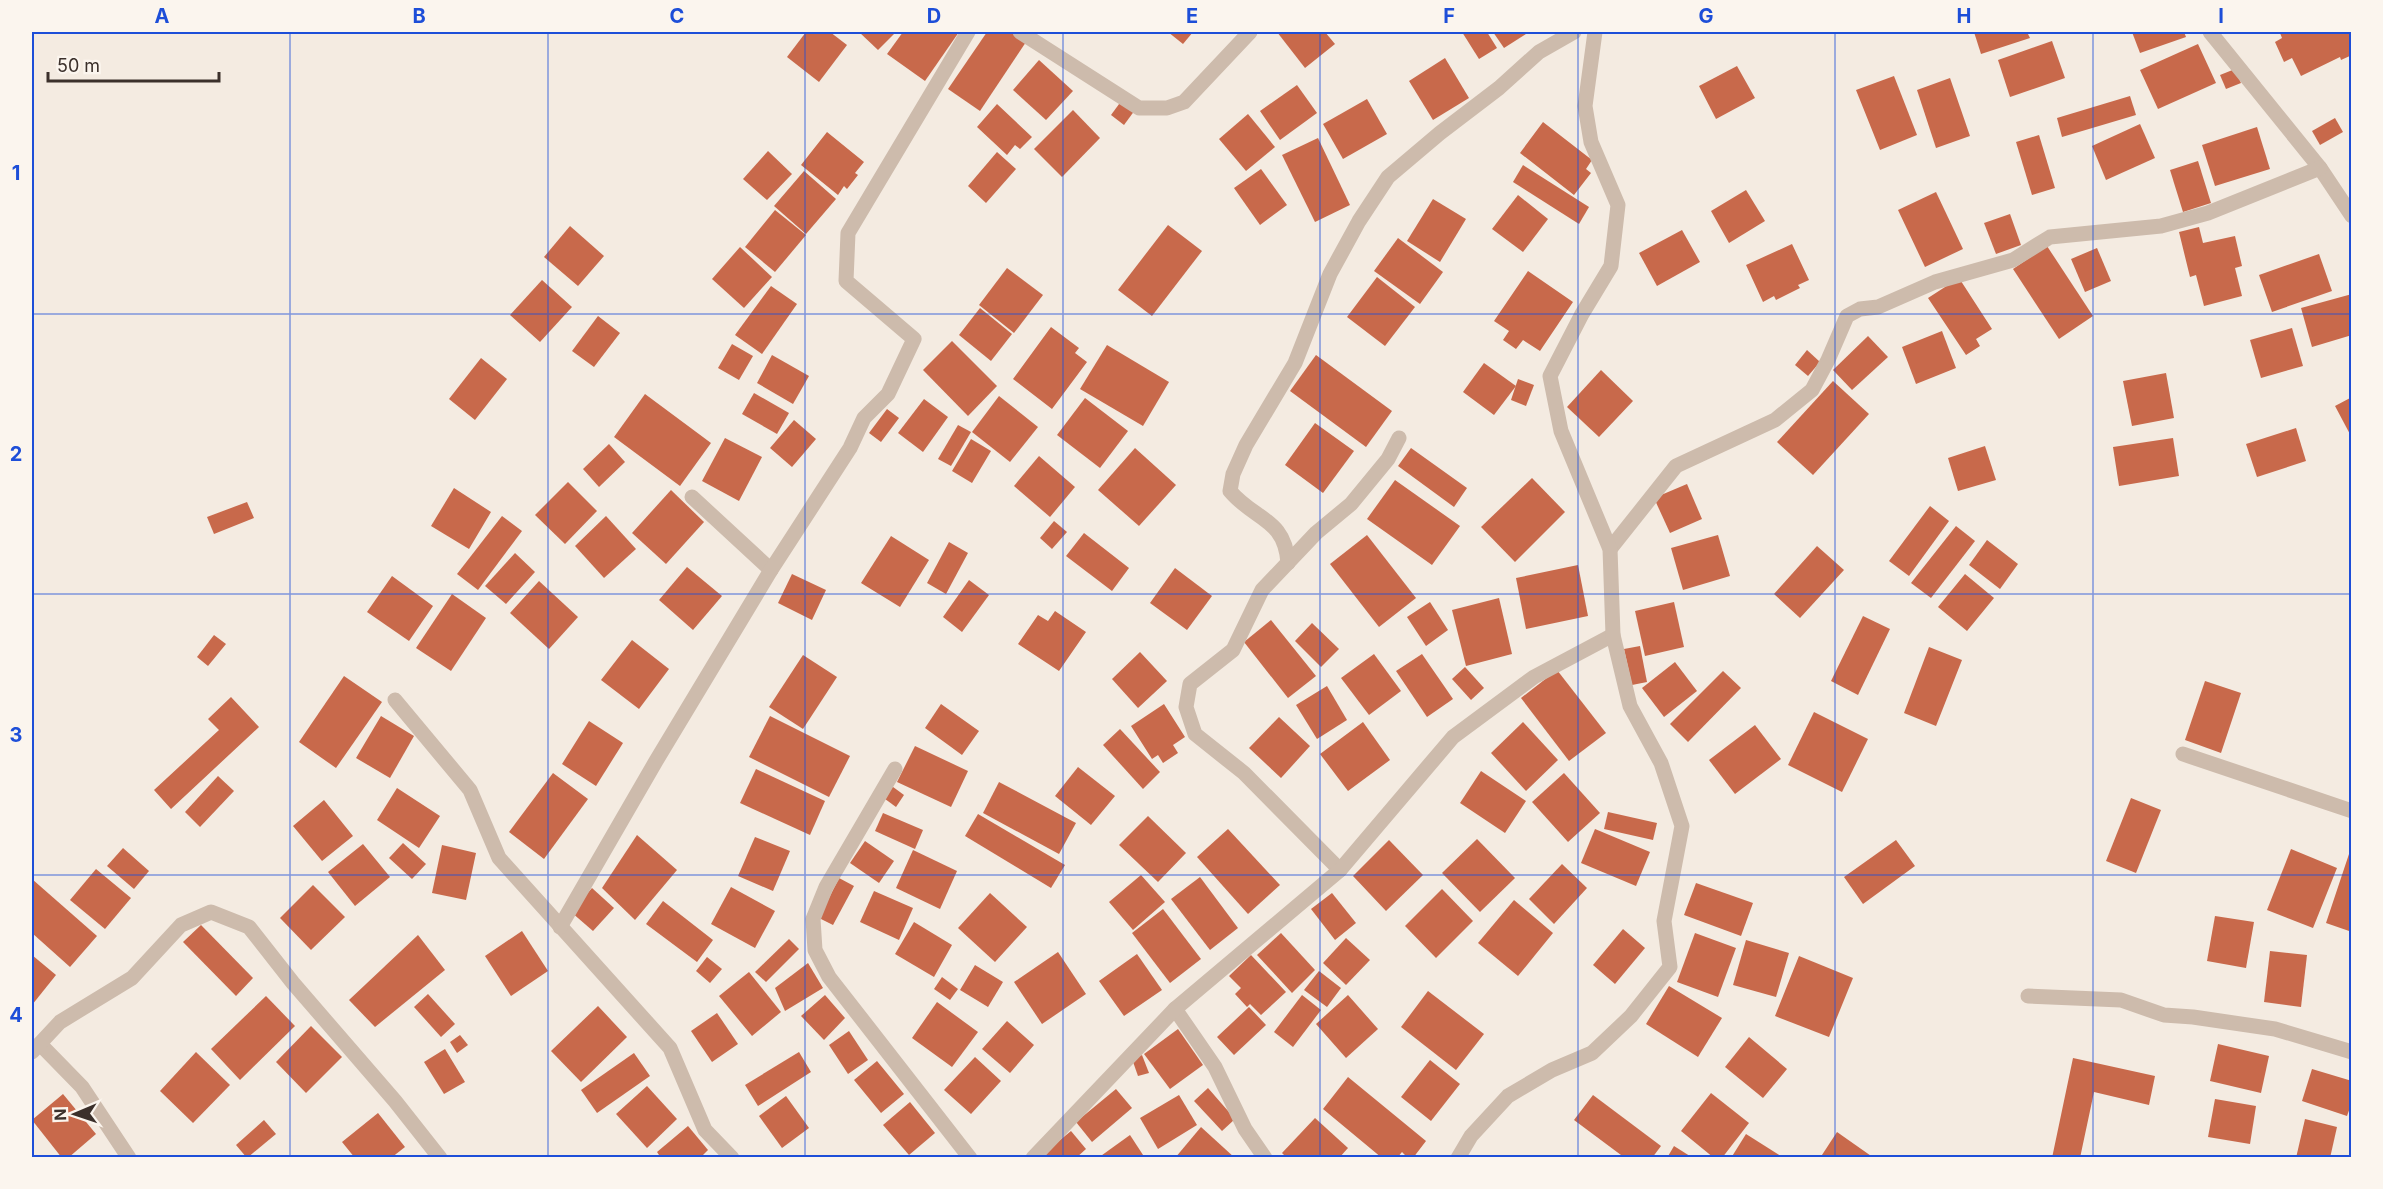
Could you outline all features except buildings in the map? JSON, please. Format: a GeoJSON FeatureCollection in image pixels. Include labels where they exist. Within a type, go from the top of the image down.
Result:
{"type":"FeatureCollection","features":[{"type":"Feature","properties":{"kind":"street"},"geometry":{"type":"LineString","coordinates":[[560,927],[656,761],[771,570],[850,448],[864,418],[888,393],[914,339],[846,281],[848,233],[968,32]]}},
{"type":"Feature","properties":{"kind":"street"},"geometry":{"type":"LineString","coordinates":[[1020,32],[1139,108],[1167,108],[1184,102],[1250,32]]}},
{"type":"Feature","properties":{"kind":"street"},"geometry":{"type":"LineString","coordinates":[[1288,563],[1287,546],[1272,523],[1241,504],[1230,491],[1233,474],[1263,414],[1295,363],[1330,274],[1359,220],[1388,177],[1499,88],[1539,52],[1574,32]]}},
{"type":"Feature","properties":{"kind":"street"},"geometry":{"type":"LineString","coordinates":[[1458,1158],[1471,1136],[1508,1096],[1552,1070],[1592,1053],[1631,1016],[1670,967],[1664,921],[1682,826],[1661,763],[1630,705],[1613,635],[1610,549],[1561,431],[1550,376],[1582,314],[1611,266],[1618,206],[1591,142],[1585,106],[1594,32]]}},
{"type":"Feature","properties":{"kind":"street"},"geometry":{"type":"LineString","coordinates":[[2210,32],[2320,168],[2352,216]]}},
{"type":"Feature","properties":{"kind":"street"},"geometry":{"type":"LineString","coordinates":[[1610,549],[1676,466],[1775,420],[1812,390],[1847,316],[1860,309],[1878,307],[1935,282],[2013,260],[2050,237],[2161,226],[2208,213],[2320,168]]}},
{"type":"Feature","properties":{"kind":"street"},"geometry":{"type":"LineString","coordinates":[[1340,870],[1244,773],[1195,734],[1186,707],[1190,684],[1233,650],[1262,590],[1316,533],[1351,504],[1388,459],[1399,438]]}},
{"type":"Feature","properties":{"kind":"street"},"geometry":{"type":"LineString","coordinates":[[692,496],[771,570]]}},
{"type":"Feature","properties":{"kind":"street"},"geometry":{"type":"LineString","coordinates":[[1033,1158],[1175,1009],[1340,870],[1453,737],[1534,677],[1613,635]]}},
{"type":"Feature","properties":{"kind":"street"},"geometry":{"type":"LineString","coordinates":[[394,700],[470,790],[499,858],[670,1048],[705,1130],[732,1158]]}},
{"type":"Feature","properties":{"kind":"street"},"geometry":{"type":"LineString","coordinates":[[2183,754],[2352,811]]}},
{"type":"Feature","properties":{"kind":"street"},"geometry":{"type":"LineString","coordinates":[[895,769],[826,887],[813,919],[815,950],[829,977],[970,1158]]}},
{"type":"Feature","properties":{"kind":"street"},"geometry":{"type":"LineString","coordinates":[[129,1158],[82,1087],[36,1048],[60,1022],[132,978],[181,925],[211,912],[249,927],[292,983],[395,1101],[440,1158]]}},
{"type":"Feature","properties":{"kind":"street"},"geometry":{"type":"LineString","coordinates":[[2028,996],[2121,1000],[2164,1015],[2275,1029],[2352,1052]]}},
{"type":"Feature","properties":{"kind":"street"},"geometry":{"type":"LineString","coordinates":[[1175,1009],[1215,1067],[1245,1129],[1265,1158]]}}]}
